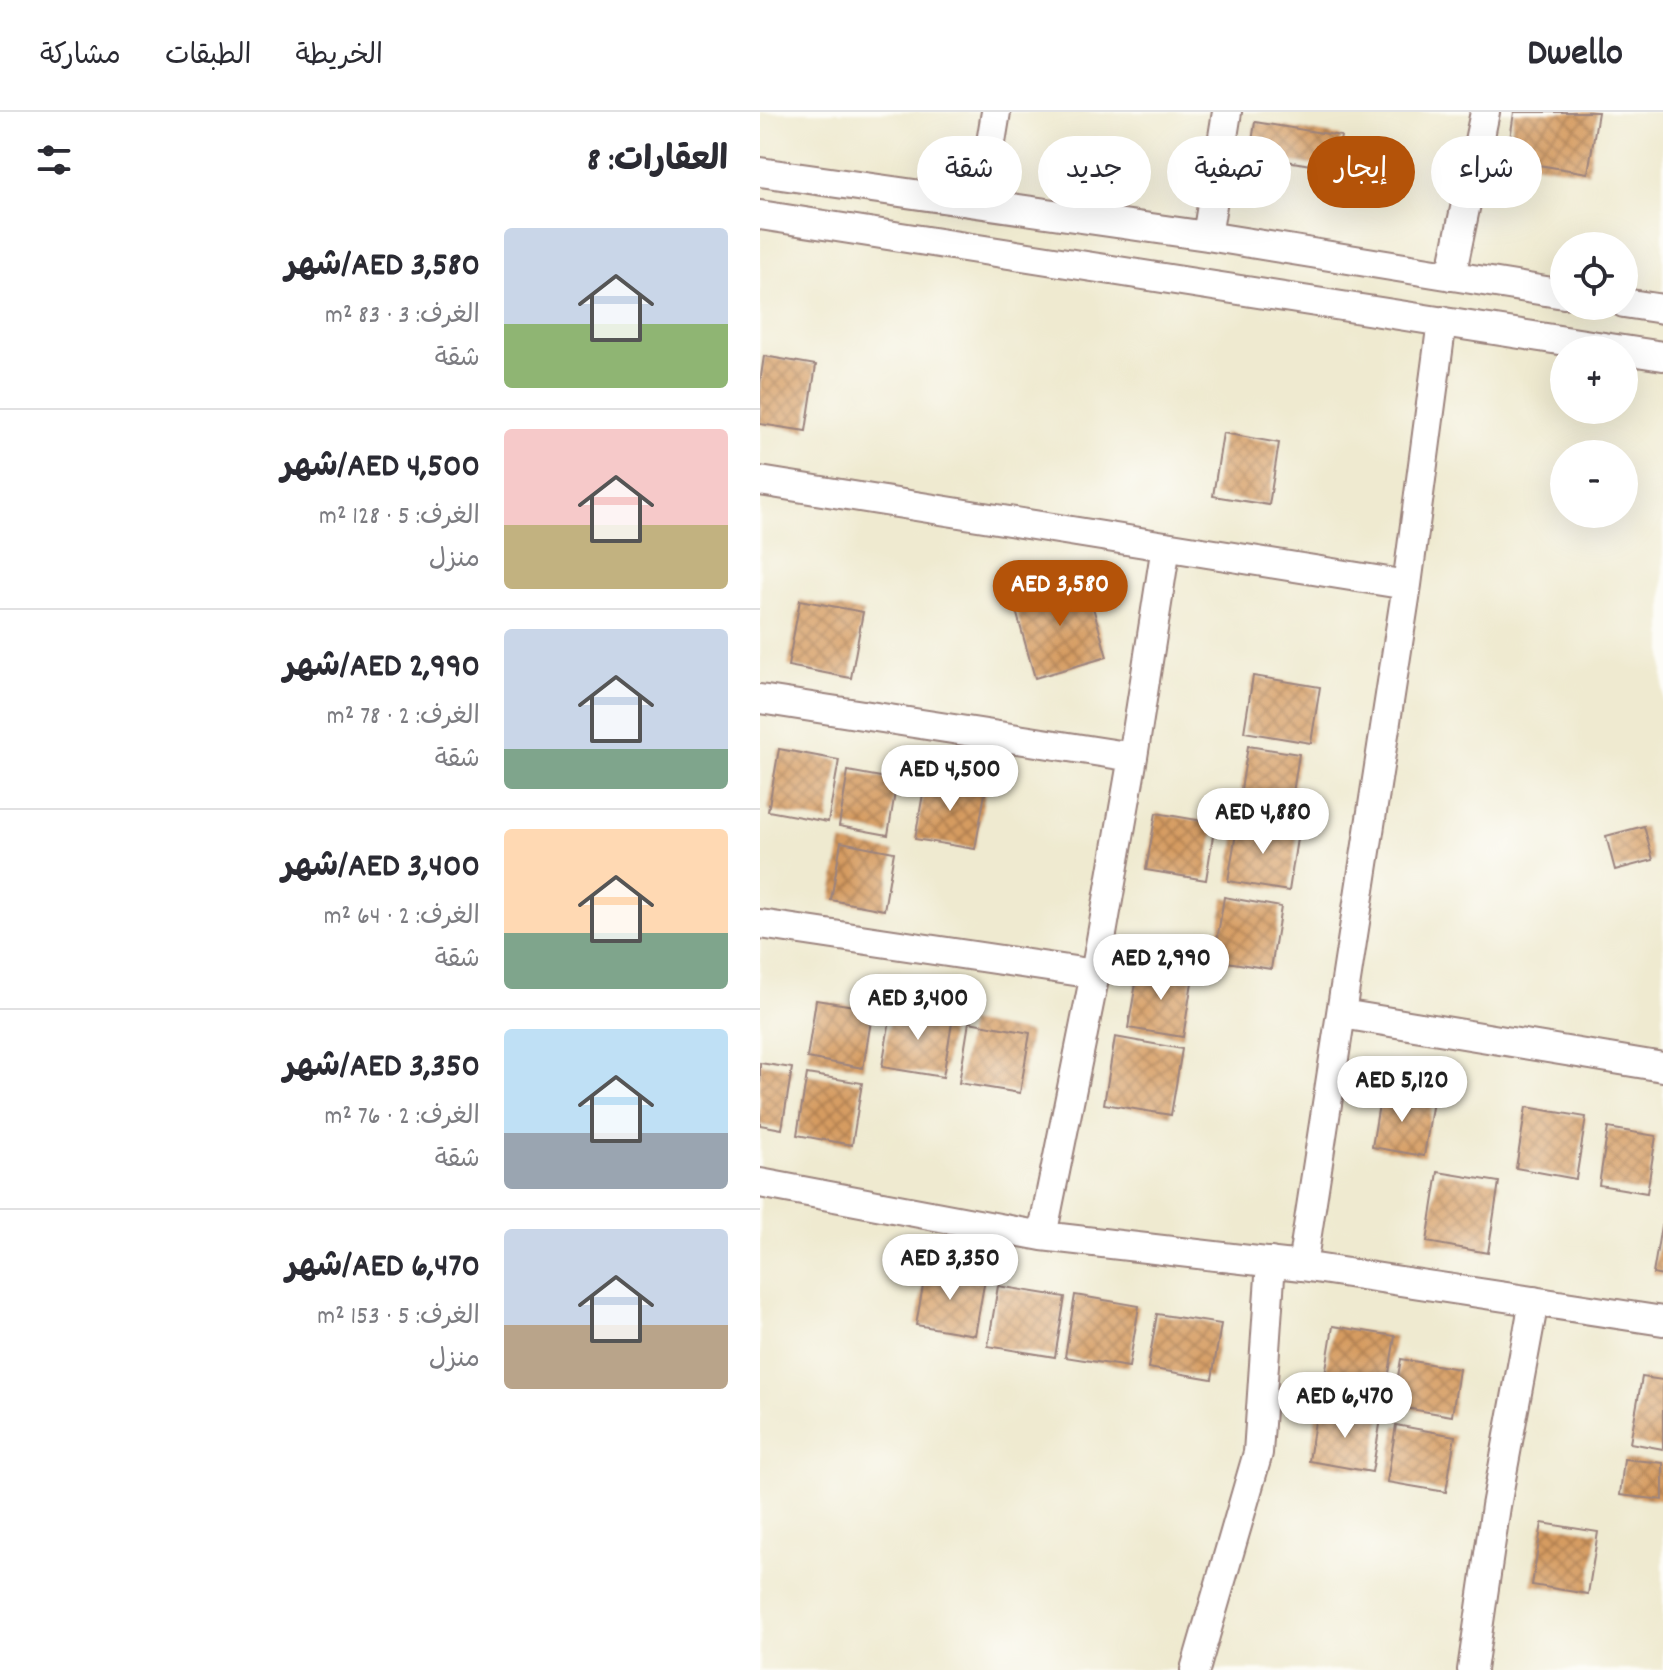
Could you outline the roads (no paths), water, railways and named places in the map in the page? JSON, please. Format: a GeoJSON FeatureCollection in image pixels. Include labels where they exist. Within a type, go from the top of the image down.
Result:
{"type":"FeatureCollection","features":[{"type":"Feature","properties":{"kind":"street"},"geometry":{"type":"LineString","coordinates":[[992,136],[996,112]]}},
{"type":"Feature","properties":{"kind":"street"},"geometry":{"type":"LineString","coordinates":[[1207,236],[1227,112]]}},
{"type":"Feature","properties":{"kind":"street"},"geometry":{"type":"LineString","coordinates":[[1451,276],[1485,112]]}},
{"type":"Feature","properties":{"kind":"street"},"geometry":{"type":"LineString","coordinates":[[760,172],[917,194]]}},
{"type":"Feature","properties":{"kind":"street"},"geometry":{"type":"LineString","coordinates":[[1015,208],[1550,292]]}},
{"type":"Feature","properties":{"kind":"street"},"geometry":{"type":"LineString","coordinates":[[760,215],[1550,338]]}},
{"type":"Feature","properties":{"kind":"street"},"geometry":{"type":"LineString","coordinates":[[1638,305],[1663,309]]}},
{"type":"Feature","properties":{"kind":"street"},"geometry":{"type":"LineString","coordinates":[[1302,1266],[1407,585],[1442,321]]}},
{"type":"Feature","properties":{"kind":"street"},"geometry":{"type":"LineString","coordinates":[[1638,352],[1663,356]]}},
{"type":"Feature","properties":{"kind":"street"},"geometry":{"type":"LineString","coordinates":[[760,481],[1407,585]]}},
{"type":"Feature","properties":{"kind":"street"},"geometry":{"type":"LineString","coordinates":[[1042,1236],[1095,974],[1166,546]]}},
{"type":"Feature","properties":{"kind":"street"},"geometry":{"type":"LineString","coordinates":[[760,699],[1133,757]]}},
{"type":"Feature","properties":{"kind":"street"},"geometry":{"type":"LineString","coordinates":[[760,924],[1095,974]]}},
{"type":"Feature","properties":{"kind":"street"},"geometry":{"type":"LineString","coordinates":[[1342,1014],[1663,1067]]}},
{"type":"Feature","properties":{"kind":"street"},"geometry":{"type":"LineString","coordinates":[[760,1183],[1042,1236],[1302,1266],[1663,1321]]}},
{"type":"Feature","properties":{"kind":"street"},"geometry":{"type":"LineString","coordinates":[[1195,1670],[1258,1453],[1271,1262]]}},
{"type":"Feature","properties":{"kind":"street"},"geometry":{"type":"LineString","coordinates":[[1472,1670],[1496,1506],[1534,1301]]}}]}
